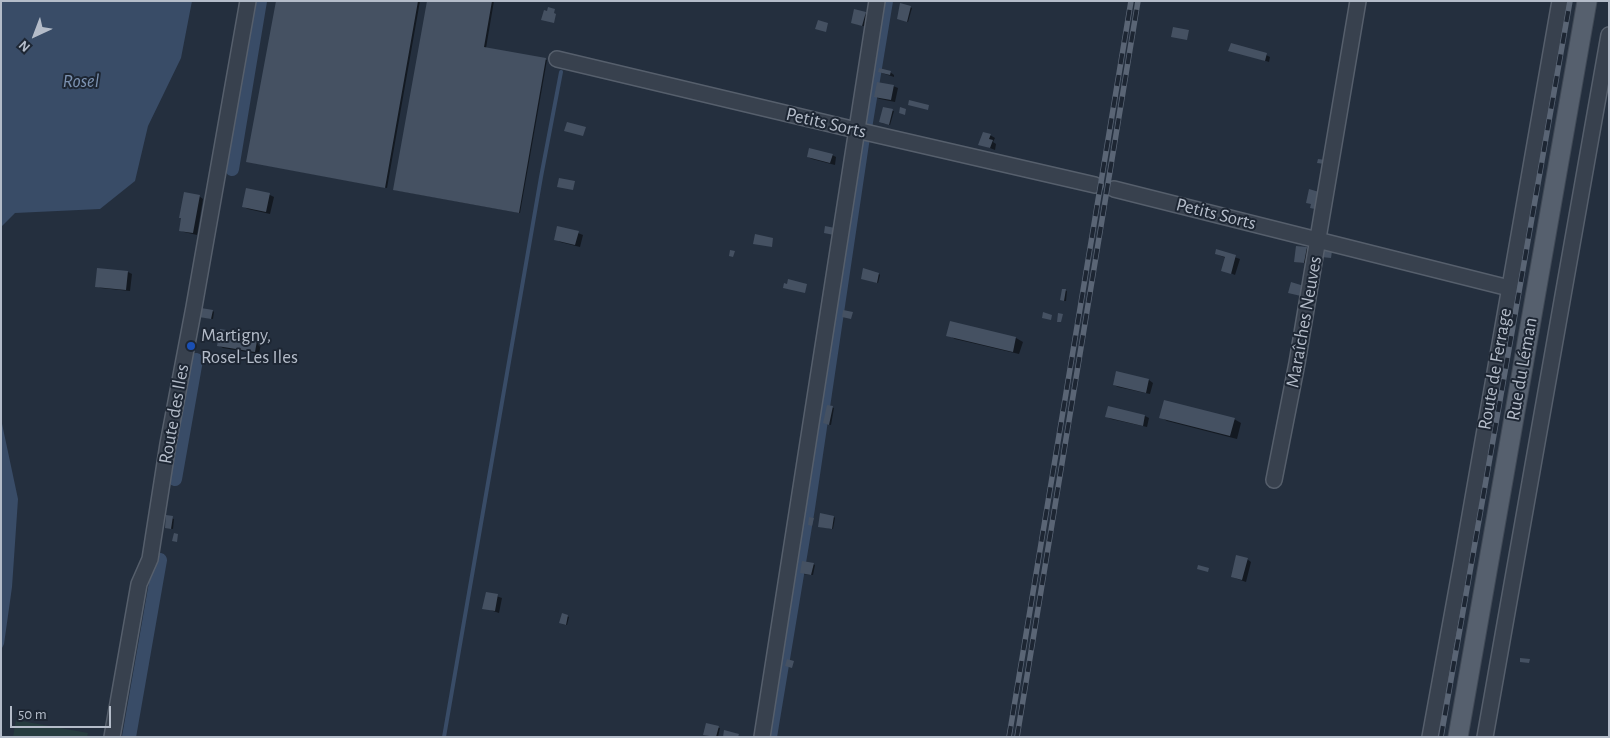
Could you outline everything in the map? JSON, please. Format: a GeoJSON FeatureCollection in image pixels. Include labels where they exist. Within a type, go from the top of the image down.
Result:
{"type":"FeatureCollection","features":[{"type":"Feature","properties":{"kind":"main road","name":"Rue du Léman"},"geometry":{"type":"LineString","coordinates":[[1458,737],[1587,1]]}},
{"type":"Feature","properties":{"kind":"street","name":"Route des Iles"},"geometry":{"type":"LineString","coordinates":[[112,737],[139,584],[150,559],[168,444],[248,1]]}},
{"type":"Feature","properties":{"kind":"street"},"geometry":{"type":"LineString","coordinates":[[762,737],[877,1]]}},
{"type":"Feature","properties":{"kind":"street"},"geometry":{"type":"LineString","coordinates":[[1318,240],[1358,1]]}},
{"type":"Feature","properties":{"kind":"street","name":"Route de Ferrage"},"geometry":{"type":"LineString","coordinates":[[1430,737],[1560,1]]}},
{"type":"Feature","properties":{"kind":"street"},"geometry":{"type":"LineString","coordinates":[[1485,737],[1609,35]]}},
{"type":"Feature","properties":{"kind":"street","name":"Petits Sorts"},"geometry":{"type":"LineString","coordinates":[[557,59],[1095,185]]}},
{"type":"Feature","properties":{"kind":"street","name":"Petits Sorts"},"geometry":{"type":"LineString","coordinates":[[1114,189],[1318,240]]}},
{"type":"Feature","properties":{"kind":"street","name":"Maraîches Neuves"},"geometry":{"type":"LineString","coordinates":[[1274,480],[1318,240],[1509,288]]}},
{"type":"Feature","properties":{"kind":"green space"},"geometry":{"type":"Polygon","coordinates":[[[16,720],[88,733],[87,737],[13,737],[16,720]]]}},
{"type":"Feature","properties":{"kind":"water","name":"Rosel"},"geometry":{"type":"Polygon","coordinates":[[[1,1],[192,1],[181,58],[148,126],[135,181],[100,209],[15,213],[1,227],[1,1]]]}},
{"type":"Feature","properties":{"kind":"water"},"geometry":{"type":"Polygon","coordinates":[[[1,419],[18,499],[12,587],[4,644],[1,650],[1,419]]]}},
{"type":"Feature","properties":{"kind":"building"},"geometry":{"type":"Polygon","coordinates":[[[276,1],[418,1],[385,188],[246,162],[276,1]]]}},
{"type":"Feature","properties":{"kind":"building"},"geometry":{"type":"Polygon","coordinates":[[[427,1],[492,1],[484,47],[546,58],[519,213],[393,190],[427,1]]]}},
{"type":"Feature","properties":{"kind":"building"},"geometry":{"type":"Polygon","coordinates":[[[900,3],[911,6],[907,22],[897,19],[900,3]]]}},
{"type":"Feature","properties":{"kind":"building"},"geometry":{"type":"Polygon","coordinates":[[[548,7],[555,9],[554,23],[541,20],[544,10],[547,11],[548,7]]]}},
{"type":"Feature","properties":{"kind":"building"},"geometry":{"type":"Polygon","coordinates":[[[854,9],[866,12],[862,26],[851,23],[854,9]]]}},
{"type":"Feature","properties":{"kind":"building"},"geometry":{"type":"Polygon","coordinates":[[[818,20],[828,23],[826,32],[815,29],[818,20]]]}},
{"type":"Feature","properties":{"kind":"building"},"geometry":{"type":"Polygon","coordinates":[[[1173,27],[1189,30],[1187,40],[1171,37],[1173,27]]]}},
{"type":"Feature","properties":{"kind":"building"},"geometry":{"type":"Polygon","coordinates":[[[1231,43],[1267,53],[1265,61],[1228,51],[1231,43]]]}},
{"type":"Feature","properties":{"kind":"building"},"geometry":{"type":"Polygon","coordinates":[[[879,68],[891,71],[890,75],[878,72],[879,68]]]}},
{"type":"Feature","properties":{"kind":"building"},"geometry":{"type":"Polygon","coordinates":[[[877,82],[894,85],[891,100],[874,97],[877,82]]]}},
{"type":"Feature","properties":{"kind":"building"},"geometry":{"type":"Polygon","coordinates":[[[909,100],[929,105],[928,110],[908,105],[909,100]]]}},
{"type":"Feature","properties":{"kind":"building"},"geometry":{"type":"Polygon","coordinates":[[[883,107],[893,109],[889,125],[879,122],[883,107]]]}},
{"type":"Feature","properties":{"kind":"building"},"geometry":{"type":"Polygon","coordinates":[[[900,107],[906,109],[905,115],[899,113],[900,107]]]}},
{"type":"Feature","properties":{"kind":"building"},"geometry":{"type":"Polygon","coordinates":[[[567,122],[586,127],[583,136],[564,131],[567,122]]]}},
{"type":"Feature","properties":{"kind":"building"},"geometry":{"type":"Polygon","coordinates":[[[983,132],[991,134],[989,139],[993,140],[990,148],[978,145],[983,132]]]}},
{"type":"Feature","properties":{"kind":"building"},"geometry":{"type":"Polygon","coordinates":[[[809,148],[833,154],[830,163],[807,157],[809,148]]]}},
{"type":"Feature","properties":{"kind":"building"},"geometry":{"type":"Polygon","coordinates":[[[1318,159],[1326,160],[1325,164],[1317,163],[1318,159]]]}},
{"type":"Feature","properties":{"kind":"building"},"geometry":{"type":"Polygon","coordinates":[[[559,178],[575,181],[573,190],[557,187],[559,178]]]}},
{"type":"Feature","properties":{"kind":"building"},"geometry":{"type":"Polygon","coordinates":[[[246,188],[270,193],[266,212],[242,207],[246,188]]]}},
{"type":"Feature","properties":{"kind":"building"},"geometry":{"type":"Polygon","coordinates":[[[1309,189],[1319,192],[1315,209],[1310,208],[1311,204],[1306,203],[1309,189]]]}},
{"type":"Feature","properties":{"kind":"building"},"geometry":{"type":"Polygon","coordinates":[[[184,192],[200,195],[193,233],[179,231],[181,218],[179,218],[184,192]]]}},
{"type":"Feature","properties":{"kind":"building"},"geometry":{"type":"Polygon","coordinates":[[[557,226],[579,231],[575,245],[554,240],[557,226]]]}},
{"type":"Feature","properties":{"kind":"building"},"geometry":{"type":"Polygon","coordinates":[[[825,226],[835,228],[834,235],[824,233],[825,226]]]}},
{"type":"Feature","properties":{"kind":"building"},"geometry":{"type":"Polygon","coordinates":[[[755,234],[773,238],[772,247],[753,244],[755,234]]]}},
{"type":"Feature","properties":{"kind":"building"},"geometry":{"type":"Polygon","coordinates":[[[1296,246],[1307,247],[1304,263],[1294,262],[1296,246]]]}},
{"type":"Feature","properties":{"kind":"building"},"geometry":{"type":"Polygon","coordinates":[[[1216,249],[1236,255],[1231,274],[1221,271],[1225,257],[1215,254],[1216,249]]]}},
{"type":"Feature","properties":{"kind":"building"},"geometry":{"type":"Polygon","coordinates":[[[1323,249],[1332,251],[1331,258],[1321,257],[1323,249]]]}},
{"type":"Feature","properties":{"kind":"building"},"geometry":{"type":"Polygon","coordinates":[[[730,250],[735,251],[733,257],[729,256],[730,250]]]}},
{"type":"Feature","properties":{"kind":"building"},"geometry":{"type":"Polygon","coordinates":[[[97,268],[128,271],[126,290],[95,287],[97,268]]]}},
{"type":"Feature","properties":{"kind":"building"},"geometry":{"type":"Polygon","coordinates":[[[863,268],[879,273],[877,283],[861,279],[863,268]]]}},
{"type":"Feature","properties":{"kind":"building"},"geometry":{"type":"Polygon","coordinates":[[[788,279],[807,284],[805,293],[783,288],[784,283],[787,284],[788,279]]]}},
{"type":"Feature","properties":{"kind":"building"},"geometry":{"type":"Polygon","coordinates":[[[1291,282],[1304,286],[1301,296],[1288,293],[1291,282]]]}},
{"type":"Feature","properties":{"kind":"building"},"geometry":{"type":"Polygon","coordinates":[[[1062,289],[1066,289],[1064,301],[1060,300],[1062,289]]]}},
{"type":"Feature","properties":{"kind":"building"},"geometry":{"type":"Polygon","coordinates":[[[201,308],[213,310],[211,319],[199,317],[201,308]]]}},
{"type":"Feature","properties":{"kind":"building"},"geometry":{"type":"Polygon","coordinates":[[[843,310],[853,312],[851,319],[842,317],[843,310]]]}},
{"type":"Feature","properties":{"kind":"building"},"geometry":{"type":"Polygon","coordinates":[[[1043,312],[1052,315],[1051,320],[1042,318],[1043,312]]]}},
{"type":"Feature","properties":{"kind":"building"},"geometry":{"type":"Polygon","coordinates":[[[1058,313],[1063,314],[1061,322],[1057,322],[1058,313]]]}},
{"type":"Feature","properties":{"kind":"building"},"geometry":{"type":"Polygon","coordinates":[[[950,321],[1016,337],[1013,352],[946,336],[950,321]]]}},
{"type":"Feature","properties":{"kind":"building"},"geometry":{"type":"Polygon","coordinates":[[[220,329],[258,335],[255,352],[217,346],[220,329]]]}},
{"type":"Feature","properties":{"kind":"building"},"geometry":{"type":"Polygon","coordinates":[[[1116,371],[1149,379],[1146,393],[1113,385],[1116,371]]]}},
{"type":"Feature","properties":{"kind":"building"},"geometry":{"type":"Polygon","coordinates":[[[1164,400],[1235,418],[1230,436],[1159,418],[1164,400]]]}},
{"type":"Feature","properties":{"kind":"building"},"geometry":{"type":"Polygon","coordinates":[[[827,405],[833,406],[829,425],[823,423],[827,405]]]}},
{"type":"Feature","properties":{"kind":"building"},"geometry":{"type":"Polygon","coordinates":[[[1108,406],[1145,415],[1143,426],[1105,417],[1108,406]]]}},
{"type":"Feature","properties":{"kind":"building"},"geometry":{"type":"Polygon","coordinates":[[[820,513],[834,516],[832,529],[818,527],[820,513]]]}},
{"type":"Feature","properties":{"kind":"building"},"geometry":{"type":"Polygon","coordinates":[[[166,515],[173,516],[171,529],[165,528],[166,515]]]}},
{"type":"Feature","properties":{"kind":"building"},"geometry":{"type":"Polygon","coordinates":[[[809,517],[814,518],[812,526],[808,525],[809,517]]]}},
{"type":"Feature","properties":{"kind":"building"},"geometry":{"type":"Polygon","coordinates":[[[174,533],[178,534],[177,542],[172,541],[174,533]]]}},
{"type":"Feature","properties":{"kind":"building"},"geometry":{"type":"Polygon","coordinates":[[[1236,555],[1248,558],[1242,580],[1231,577],[1236,555]]]}},
{"type":"Feature","properties":{"kind":"building"},"geometry":{"type":"Polygon","coordinates":[[[802,561],[814,563],[811,575],[800,573],[802,561]]]}},
{"type":"Feature","properties":{"kind":"building"},"geometry":{"type":"Polygon","coordinates":[[[1198,565],[1209,568],[1208,572],[1197,569],[1198,565]]]}},
{"type":"Feature","properties":{"kind":"building"},"geometry":{"type":"Polygon","coordinates":[[[486,592],[498,594],[495,611],[482,609],[486,592]]]}},
{"type":"Feature","properties":{"kind":"building"},"geometry":{"type":"Polygon","coordinates":[[[562,613],[568,615],[566,625],[559,623],[562,613]]]}},
{"type":"Feature","properties":{"kind":"building"},"geometry":{"type":"Polygon","coordinates":[[[1520,658],[1530,659],[1529,663],[1520,662],[1520,658]]]}},
{"type":"Feature","properties":{"kind":"building"},"geometry":{"type":"Polygon","coordinates":[[[787,659],[794,661],[792,668],[785,666],[787,659]]]}},
{"type":"Feature","properties":{"kind":"building"},"geometry":{"type":"Polygon","coordinates":[[[706,723],[719,726],[716,737],[703,735],[706,723]]]}},
{"type":"Feature","properties":{"kind":"building"},"geometry":{"type":"Polygon","coordinates":[[[724,730],[739,734],[738,737],[723,737],[724,730]]]}},
{"type":"Feature","properties":{"kind":"waterway"},"geometry":{"type":"LineString","coordinates":[[232,169],[260,1]]}},
{"type":"Feature","properties":{"kind":"waterway"},"geometry":{"type":"LineString","coordinates":[[865,128],[886,1]]}},
{"type":"Feature","properties":{"kind":"waterway"},"geometry":{"type":"LineString","coordinates":[[444,737],[541,177],[561,72]]}},
{"type":"Feature","properties":{"kind":"waterway"},"geometry":{"type":"LineString","coordinates":[[770,737],[808,508],[863,137]]}},
{"type":"Feature","properties":{"kind":"waterway"},"geometry":{"type":"LineString","coordinates":[[175,479],[196,360]]}},
{"type":"Feature","properties":{"kind":"waterway"},"geometry":{"type":"LineString","coordinates":[[129,737],[160,560]]}},
{"type":"Feature","properties":{"kind":"railway"},"geometry":{"type":"LineString","coordinates":[[1009,737],[1131,1]]}},
{"type":"Feature","properties":{"kind":"railway"},"geometry":{"type":"LineString","coordinates":[[1017,737],[1138,1]]}},
{"type":"Feature","properties":{"kind":"railway"},"geometry":{"type":"LineString","coordinates":[[1441,737],[1570,1]]}},
{"type":"Feature","properties":{"kind":"place","name":"Martigny, Rosel-Les Iles"},"geometry":{"type":"Point","coordinates":[191,346]}}]}
